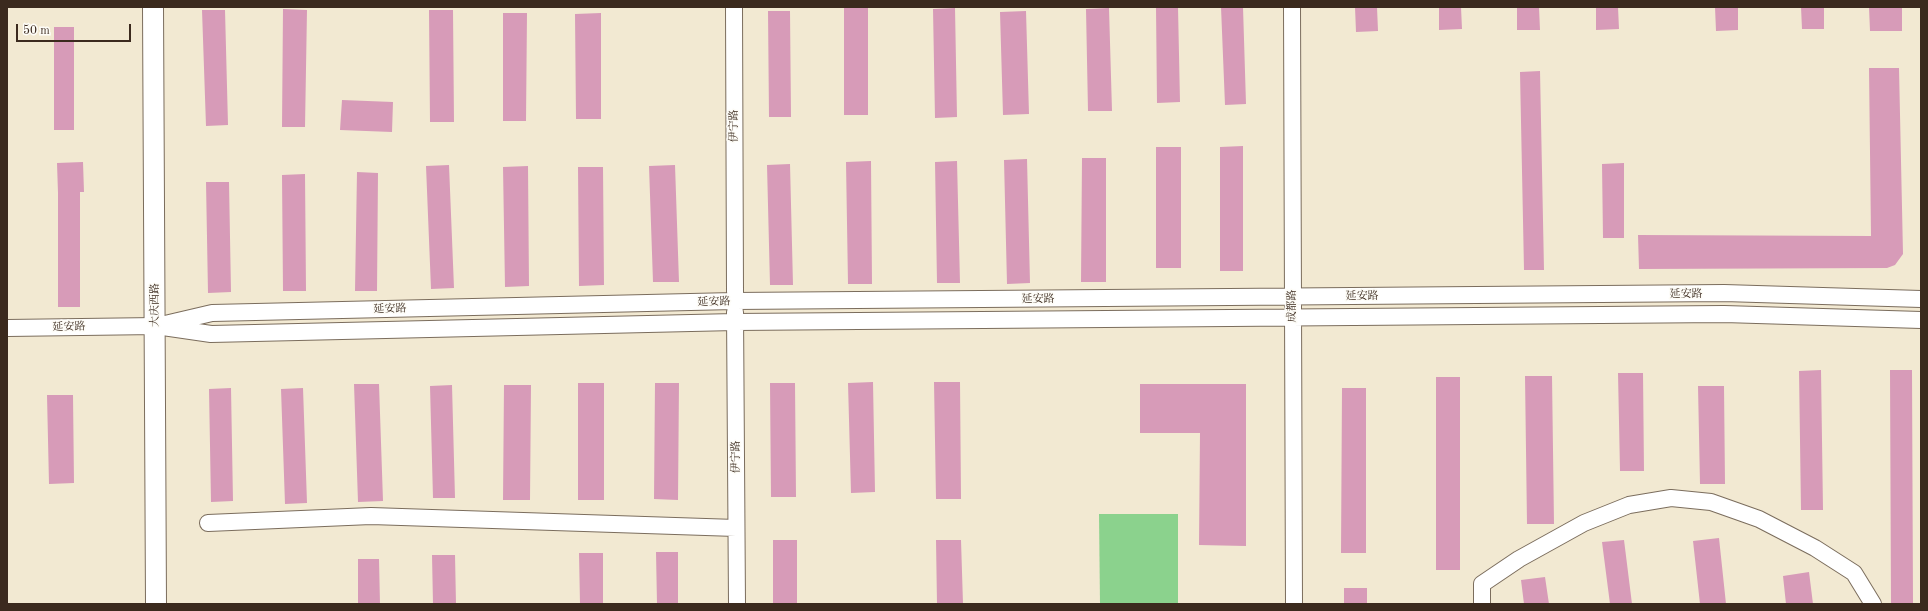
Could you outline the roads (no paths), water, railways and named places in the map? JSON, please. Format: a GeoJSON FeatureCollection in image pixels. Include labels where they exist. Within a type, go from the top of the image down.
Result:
{"type":"FeatureCollection","features":[{"type":"Feature","properties":{"kind":"main road","name":"大庆西路"},"geometry":{"type":"LineString","coordinates":[[153,7],[156,326],[156,604]]}},
{"type":"Feature","properties":{"kind":"street","name":"伊宁路"},"geometry":{"type":"LineString","coordinates":[[734,7],[735,292]]}},
{"type":"Feature","properties":{"kind":"street","name":"成都路"},"geometry":{"type":"LineString","coordinates":[[1292,7],[1294,604]]}},
{"type":"Feature","properties":{"kind":"street","name":"延安路"},"geometry":{"type":"LineString","coordinates":[[156,326],[212,313],[734,301],[1724,293],[1921,298]]}},
{"type":"Feature","properties":{"kind":"street","name":"延安路"},"geometry":{"type":"LineString","coordinates":[[7,328],[156,326],[211,334],[735,316],[1292,318],[1724,314],[1921,320]]}},
{"type":"Feature","properties":{"kind":"street","name":"伊宁路"},"geometry":{"type":"LineString","coordinates":[[735,316],[737,604]]}},
{"type":"Feature","properties":{"kind":"street"},"geometry":{"type":"LineString","coordinates":[[1482,604],[1482,584],[1519,559],[1584,523],[1629,505],[1671,498],[1711,502],[1759,518],[1815,548],[1854,573],[1873,604]]}},
{"type":"Feature","properties":{"kind":"street"},"geometry":{"type":"LineString","coordinates":[[208,523],[370,516],[736,528]]}}]}
